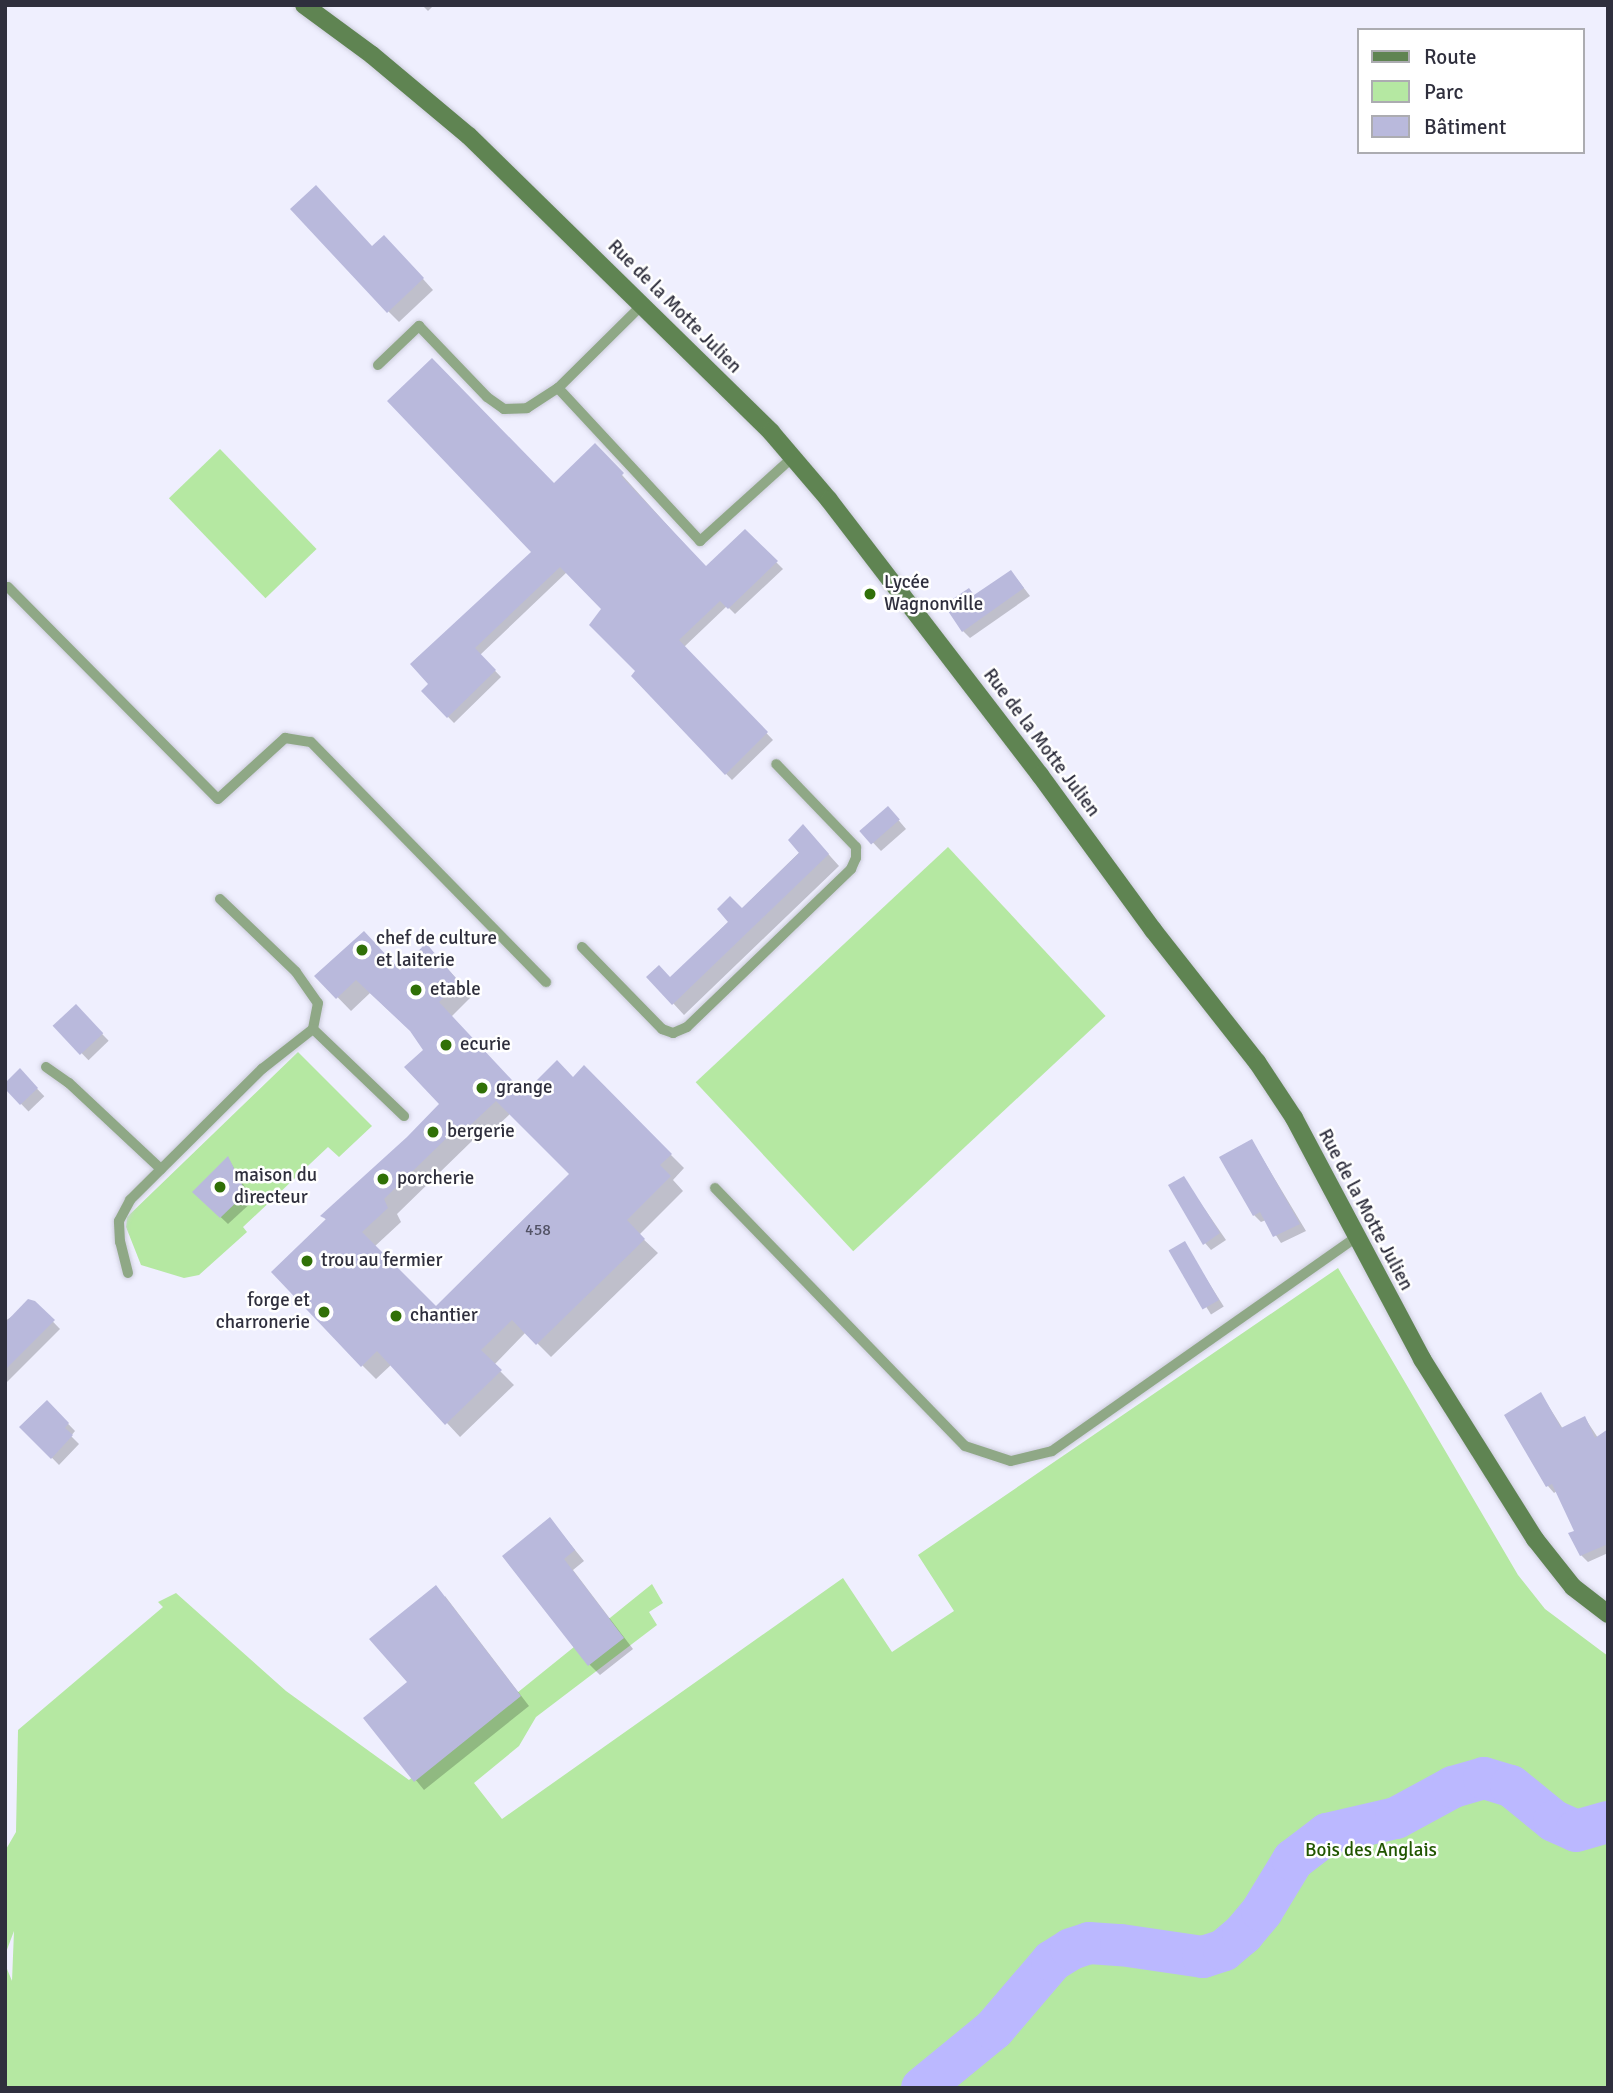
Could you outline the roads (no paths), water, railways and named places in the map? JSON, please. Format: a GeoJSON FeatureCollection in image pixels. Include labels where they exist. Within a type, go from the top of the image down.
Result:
{"type":"FeatureCollection","features":[{"type":"Feature","properties":{"kind":"street","name":"Rue de la Motte Julien"},"geometry":{"type":"LineString","coordinates":[[304,5],[372,54],[447,116],[642,305],[793,457],[1007,732],[1153,930],[1257,1062],[1305,1139],[1354,1238],[1422,1359],[1548,1558],[1573,1587],[1608,1614]]}},
{"type":"Feature","properties":{"kind":"lane"},"geometry":{"type":"LineString","coordinates":[[378,365],[419,326],[487,397],[504,410],[527,408],[558,388],[642,305]]}},
{"type":"Feature","properties":{"kind":"lane"},"geometry":{"type":"LineString","coordinates":[[558,388],[700,541],[793,457]]}},
{"type":"Feature","properties":{"kind":"lane"},"geometry":{"type":"LineString","coordinates":[[8,587],[218,799],[285,738],[311,741],[546,982]]}},
{"type":"Feature","properties":{"kind":"lane"},"geometry":{"type":"LineString","coordinates":[[582,947],[662,1029],[674,1034],[687,1027],[850,869],[856,858],[856,847],[776,764]]}},
{"type":"Feature","properties":{"kind":"lane"},"geometry":{"type":"LineString","coordinates":[[128,1273],[120,1242],[119,1221],[130,1200],[262,1069],[313,1029],[317,1003],[296,972],[220,899]]}},
{"type":"Feature","properties":{"kind":"lane"},"geometry":{"type":"LineString","coordinates":[[313,1029],[404,1116]]}},
{"type":"Feature","properties":{"kind":"lane"},"geometry":{"type":"LineString","coordinates":[[46,1067],[69,1083],[161,1169]]}},
{"type":"Feature","properties":{"kind":"lane"},"geometry":{"type":"LineString","coordinates":[[715,1188],[965,1446],[1012,1461],[1052,1451],[1354,1238]]}},
{"type":"Feature","properties":{"kind":"waterway"},"geometry":{"type":"LineString","coordinates":[[922,2088],[994,2029],[1052,1961],[1071,1949],[1089,1943],[1203,1957],[1224,1950],[1243,1934],[1262,1911],[1293,1860],[1327,1834],[1396,1818],[1453,1787],[1484,1778],[1511,1786],[1554,1821],[1576,1831],[1608,1822]]}},
{"type":"Feature","properties":{"kind":"place","name":"Lycée Wagnonville"},"geometry":{"type":"Point","coordinates":[870,594]}},
{"type":"Feature","properties":{"kind":"place","name":"chef de culture et laiterie"},"geometry":{"type":"Point","coordinates":[362,950]}},
{"type":"Feature","properties":{"kind":"place","name":"etable"},"geometry":{"type":"Point","coordinates":[416,990]}},
{"type":"Feature","properties":{"kind":"place","name":"ecurie"},"geometry":{"type":"Point","coordinates":[446,1045]}},
{"type":"Feature","properties":{"kind":"place","name":"grange"},"geometry":{"type":"Point","coordinates":[482,1088]}},
{"type":"Feature","properties":{"kind":"place","name":"bergerie"},"geometry":{"type":"Point","coordinates":[433,1132]}},
{"type":"Feature","properties":{"kind":"place","name":"porcherie"},"geometry":{"type":"Point","coordinates":[383,1179]}},
{"type":"Feature","properties":{"kind":"place","name":"maison du directeur"},"geometry":{"type":"Point","coordinates":[220,1187]}},
{"type":"Feature","properties":{"kind":"place","name":"trou au fermier"},"geometry":{"type":"Point","coordinates":[307,1261]}},
{"type":"Feature","properties":{"kind":"place","name":"forge et charronerie"},"geometry":{"type":"Point","coordinates":[324,1312]}},
{"type":"Feature","properties":{"kind":"place","name":"chantier"},"geometry":{"type":"Point","coordinates":[396,1316]}},
{"type":"Feature","properties":{"kind":"park label","name":"Bois des Anglais"},"geometry":{"type":"Point","coordinates":[1371,1851]}}]}
